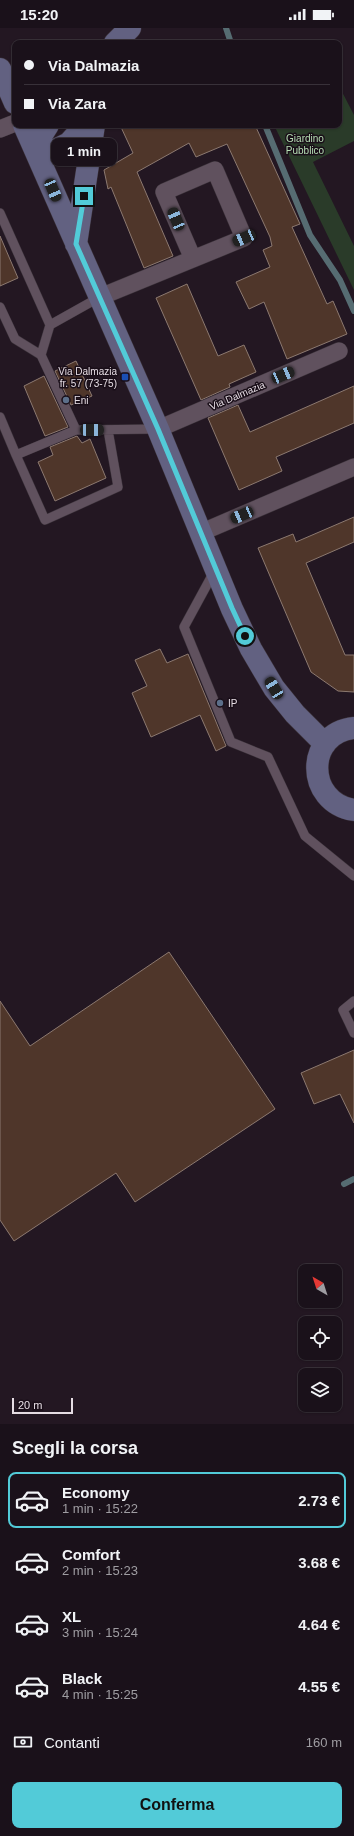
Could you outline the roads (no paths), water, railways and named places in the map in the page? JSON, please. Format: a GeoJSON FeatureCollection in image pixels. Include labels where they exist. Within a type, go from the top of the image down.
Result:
{"type":"FeatureCollection","features":[{"type":"Feature","properties":{"kind":"main road"},"geometry":{"type":"LineString","coordinates":[[0,69],[12,93]]}},
{"type":"Feature","properties":{"kind":"main road"},"geometry":{"type":"LineString","coordinates":[[25,128],[158,429],[215,569],[251,649],[274,688],[295,714],[325,744]]}},
{"type":"Feature","properties":{"kind":"main road"},"geometry":{"type":"LineString","coordinates":[[36,153],[47,128]]}},
{"type":"Feature","properties":{"kind":"main road"},"geometry":{"type":"LineString","coordinates":[[36,153],[69,142],[82,128]]}},
{"type":"Feature","properties":{"kind":"main road"},"geometry":{"type":"LineString","coordinates":[[76,244],[94,128]]}},
{"type":"Feature","properties":{"kind":"main road"},"geometry":{"type":"LineString","coordinates":[[354,728],[339,732],[325,744],[317,760],[316,768],[320,785],[327,796],[354,815]]}},
{"type":"Feature","properties":{"kind":"street"},"geometry":{"type":"LineString","coordinates":[[0,129],[12,124]]}},
{"type":"Feature","properties":{"kind":"street"},"geometry":{"type":"LineString","coordinates":[[100,297],[193,259],[244,238],[215,170],[164,192],[193,259]]}},
{"type":"Feature","properties":{"kind":"street","name":"Via Dalmazia"},"geometry":{"type":"LineString","coordinates":[[158,429],[339,351]]}},
{"type":"Feature","properties":{"kind":"street"},"geometry":{"type":"LineString","coordinates":[[200,533],[354,467]]}},
{"type":"Feature","properties":{"kind":"lane"},"geometry":{"type":"LineString","coordinates":[[0,213],[50,325],[41,355]]}},
{"type":"Feature","properties":{"kind":"lane"},"geometry":{"type":"LineString","coordinates":[[50,325],[100,297]]}},
{"type":"Feature","properties":{"kind":"lane"},"geometry":{"type":"LineString","coordinates":[[0,307],[15,339],[41,355],[76,430]]}},
{"type":"Feature","properties":{"kind":"lane"},"geometry":{"type":"LineString","coordinates":[[0,417],[45,520],[118,487],[108,430]]}},
{"type":"Feature","properties":{"kind":"lane"},"geometry":{"type":"LineString","coordinates":[[16,455],[76,430],[158,429]]}},
{"type":"Feature","properties":{"kind":"lane"},"geometry":{"type":"LineString","coordinates":[[215,569],[184,627],[232,742],[268,757],[305,836],[354,876]]}},
{"type":"Feature","properties":{"kind":"lane"},"geometry":{"type":"LineString","coordinates":[[354,1001],[343,1010],[354,1033]]}},
{"type":"Feature","properties":{"kind":"waterway"},"geometry":{"type":"LineString","coordinates":[[226,28],[230,40]]}},
{"type":"Feature","properties":{"kind":"waterway"},"geometry":{"type":"LineString","coordinates":[[266,128],[310,235],[340,280],[354,311]]}},
{"type":"Feature","properties":{"kind":"waterway"},"geometry":{"type":"LineString","coordinates":[[344,1184],[354,1179]]}},
{"type":"Feature","properties":{"kind":"place","name":"Via Dalmazia fr. 57 (73-75)"},"geometry":{"type":"Point","coordinates":[125,377]}},
{"type":"Feature","properties":{"kind":"place","name":"Eni"},"geometry":{"type":"Point","coordinates":[66,400]}},
{"type":"Feature","properties":{"kind":"place","name":"IP"},"geometry":{"type":"Point","coordinates":[220,703]}},
{"type":"Feature","properties":{"kind":"park label","name":"Giardino Pubblico"},"geometry":{"type":"Point","coordinates":[305,144]}}]}
